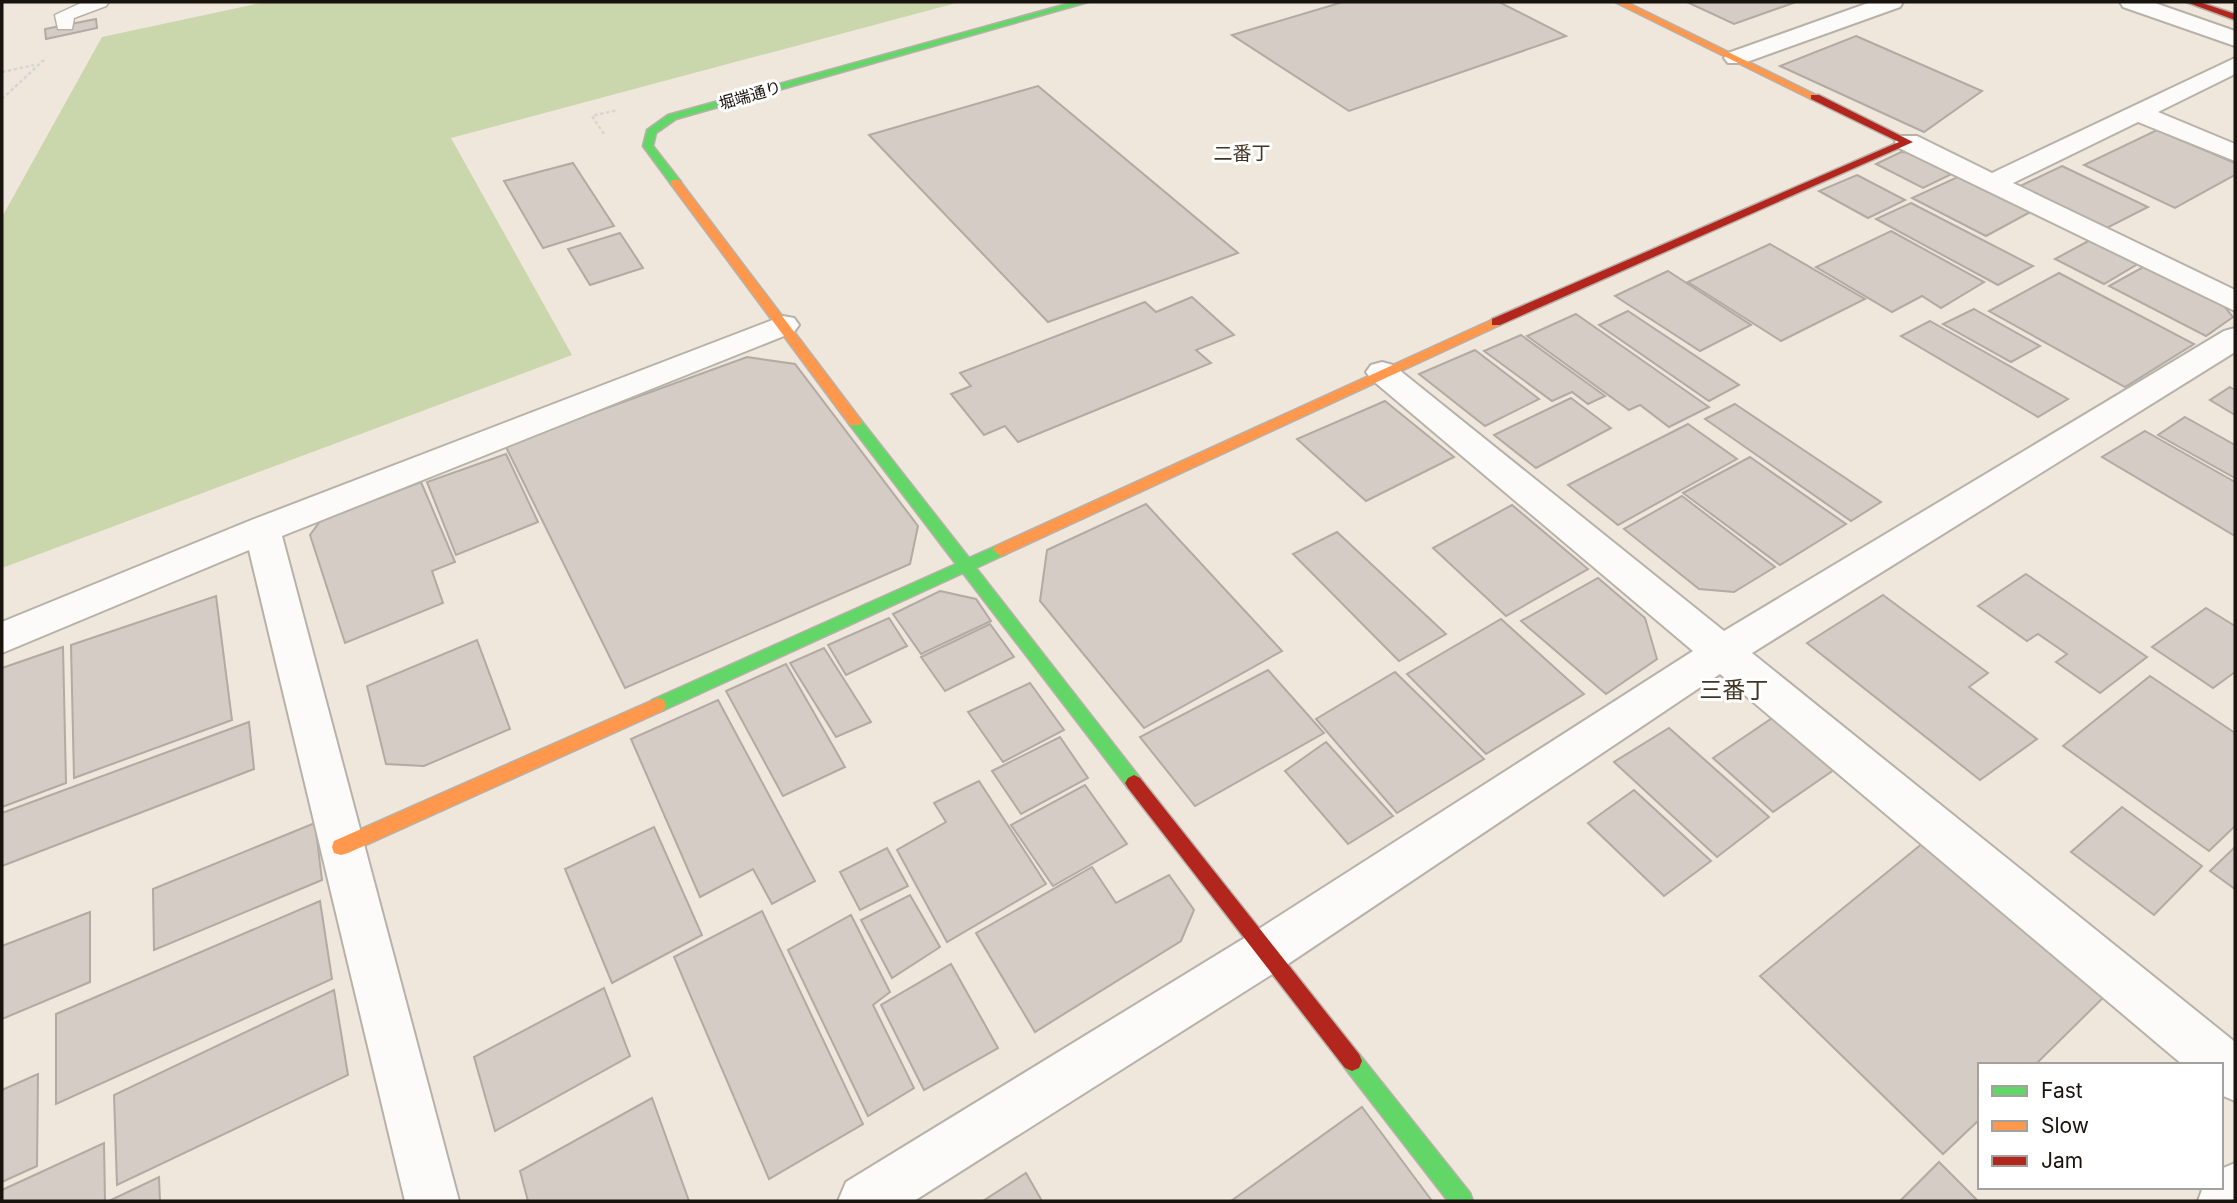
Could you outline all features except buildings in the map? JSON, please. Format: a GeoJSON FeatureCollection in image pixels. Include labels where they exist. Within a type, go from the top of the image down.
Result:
{"type":"FeatureCollection","features":[{"type":"Feature","properties":{"kind":"street","name":"堀端通り"},"geometry":{"type":"LineString","coordinates":[[1083,2],[672,117],[651,132],[648,146],[965,567],[1268,950],[1462,1201]]}},
{"type":"Feature","properties":{"kind":"street"},"geometry":{"type":"LineString","coordinates":[[1619,2],[2235,302]]}},
{"type":"Feature","properties":{"kind":"street"},"geometry":{"type":"LineString","coordinates":[[1736,58],[1892,2]]}},
{"type":"Feature","properties":{"kind":"street"},"geometry":{"type":"LineString","coordinates":[[2132,2],[2235,38]]}},
{"type":"Feature","properties":{"kind":"street"},"geometry":{"type":"LineString","coordinates":[[2191,2],[2235,17]]}},
{"type":"Feature","properties":{"kind":"street"},"geometry":{"type":"LineString","coordinates":[[1992,183],[2235,65]]}},
{"type":"Feature","properties":{"kind":"street"},"geometry":{"type":"LineString","coordinates":[[2139,113],[2235,153]]}},
{"type":"Feature","properties":{"kind":"street"},"geometry":{"type":"LineString","coordinates":[[341,847],[965,567],[1382,372],[1908,142]]}},
{"type":"Feature","properties":{"kind":"street"},"geometry":{"type":"LineString","coordinates":[[2,638],[262,530],[783,325]]}},
{"type":"Feature","properties":{"kind":"street"},"geometry":{"type":"LineString","coordinates":[[865,1201],[1268,950],[1722,652],[2235,338]]}},
{"type":"Feature","properties":{"kind":"street"},"geometry":{"type":"LineString","coordinates":[[1382,372],[2220,1063]]}},
{"type":"Feature","properties":{"kind":"street"},"geometry":{"type":"LineString","coordinates":[[262,530],[432,1201]]}},
{"type":"Feature","properties":{"kind":"street"},"geometry":{"type":"LineString","coordinates":[[2225,1201],[2235,1190]]}},
{"type":"Feature","properties":{"kind":"lane"},"geometry":{"type":"LineString","coordinates":[[65,25],[64,15],[100,2]]}},
{"type":"Feature","properties":{"kind":"path"},"geometry":{"type":"LineString","coordinates":[[2,99],[35,65],[46,58]]}},
{"type":"Feature","properties":{"kind":"path"},"geometry":{"type":"LineString","coordinates":[[2,72],[35,65]]}},
{"type":"Feature","properties":{"kind":"path"},"geometry":{"type":"LineString","coordinates":[[608,139],[592,116],[618,109]]}},
{"type":"Feature","properties":{"kind":"shaded area"},"geometry":{"type":"Polygon","coordinates":[[[265,2],[960,2],[451,138],[572,355],[2,568],[2,217],[102,37],[265,2]]]}},
{"type":"Feature","properties":{"kind":"traffic: fast"},"geometry":{"type":"LineString","coordinates":[[675,182],[648,146],[651,132],[672,117],[1083,2]]}},
{"type":"Feature","properties":{"kind":"traffic: fast"},"geometry":{"type":"LineString","coordinates":[[855,422],[1134,783]]}},
{"type":"Feature","properties":{"kind":"traffic: fast"},"geometry":{"type":"LineString","coordinates":[[658,705],[1001,550]]}},
{"type":"Feature","properties":{"kind":"traffic: fast"},"geometry":{"type":"LineString","coordinates":[[1352,1061],[1462,1201]]}},
{"type":"Feature","properties":{"kind":"traffic: slow"},"geometry":{"type":"LineString","coordinates":[[1619,2],[1815,97]]}},
{"type":"Feature","properties":{"kind":"traffic: slow"},"geometry":{"type":"LineString","coordinates":[[675,182],[855,422]]}},
{"type":"Feature","properties":{"kind":"traffic: slow"},"geometry":{"type":"LineString","coordinates":[[1001,550],[1496,322]]}},
{"type":"Feature","properties":{"kind":"traffic: slow"},"geometry":{"type":"LineString","coordinates":[[341,847],[658,705]]}},
{"type":"Feature","properties":{"kind":"traffic: jam"},"geometry":{"type":"LineString","coordinates":[[2191,2],[2235,17]]}},
{"type":"Feature","properties":{"kind":"traffic: jam"},"geometry":{"type":"LineString","coordinates":[[1496,322],[1908,142],[1815,97]]}},
{"type":"Feature","properties":{"kind":"traffic: jam"},"geometry":{"type":"LineString","coordinates":[[1134,783],[1352,1061]]}},
{"type":"Feature","properties":{"kind":"district","name":"二番丁"},"geometry":{"type":"Point","coordinates":[1242,153]}},
{"type":"Feature","properties":{"kind":"district","name":"三番丁"},"geometry":{"type":"Point","coordinates":[1734,690]}}]}
